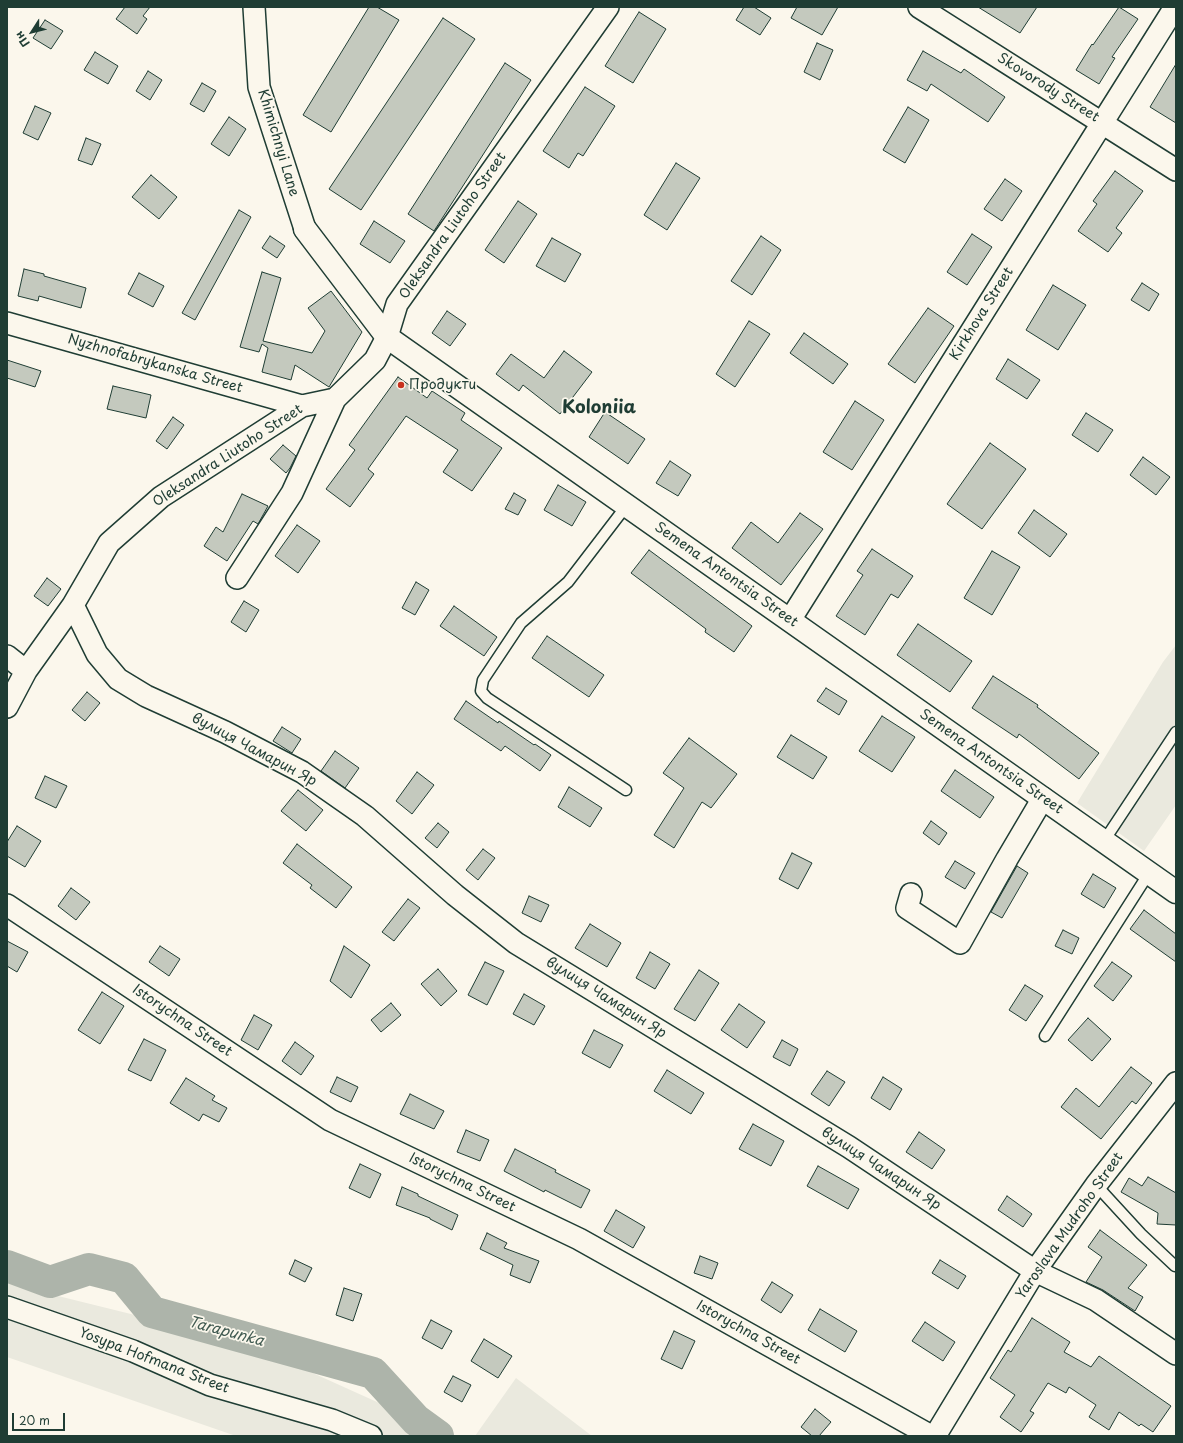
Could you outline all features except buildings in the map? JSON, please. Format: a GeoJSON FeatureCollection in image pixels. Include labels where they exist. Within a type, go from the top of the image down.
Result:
{"type":"FeatureCollection","features":[{"type":"Feature","properties":{"kind":"street","name":"Khimichnyi Lane"},"geometry":{"type":"LineString","coordinates":[[254,7],[259,87],[304,229]]}},
{"type":"Feature","properties":{"kind":"street","name":"Oleksandra Liutoho Street"},"geometry":{"type":"LineString","coordinates":[[7,707],[26,671],[73,605],[109,543],[161,497],[302,406],[335,400],[374,360],[387,337],[397,304],[608,7]]}},
{"type":"Feature","properties":{"kind":"street","name":"Skovorody Street"},"geometry":{"type":"LineString","coordinates":[[919,7],[1176,170]]}},
{"type":"Feature","properties":{"kind":"street","name":"Kirkhova Street"},"geometry":{"type":"LineString","coordinates":[[790,620],[1174,7]]}},
{"type":"Feature","properties":{"kind":"street","name":"Semena Antontsia Street"},"geometry":{"type":"LineString","coordinates":[[304,229],[387,337],[1176,892]]}},
{"type":"Feature","properties":{"kind":"street","name":"Nyzhnofabrykanska Street"},"geometry":{"type":"LineString","coordinates":[[7,323],[302,406]]}},
{"type":"Feature","properties":{"kind":"street"},"geometry":{"type":"LineString","coordinates":[[237,578],[292,493],[335,400]]}},
{"type":"Feature","properties":{"kind":"street","name":"вулиця Чамарин Яр"},"geometry":{"type":"LineString","coordinates":[[73,605],[96,654],[118,678],[146,696],[225,732],[302,772],[365,816],[454,895],[516,943],[849,1147],[1035,1271],[1096,1300],[1176,1354]]}},
{"type":"Feature","properties":{"kind":"street"},"geometry":{"type":"LineString","coordinates":[[7,656],[26,671]]}},
{"type":"Feature","properties":{"kind":"street"},"geometry":{"type":"LineString","coordinates":[[911,894],[907,908],[960,943],[1043,798]]}},
{"type":"Feature","properties":{"kind":"street","name":"Istorychna Street"},"geometry":{"type":"LineString","coordinates":[[7,905],[330,1120],[579,1239],[932,1436]]}},
{"type":"Feature","properties":{"kind":"street","name":"Yaroslava Mudroho Street"},"geometry":{"type":"LineString","coordinates":[[935,1436],[1035,1271],[1096,1185],[1176,1083]]}},
{"type":"Feature","properties":{"kind":"street","name":"Yosypa Hofmana Street"},"geometry":{"type":"LineString","coordinates":[[7,1307],[133,1351],[210,1385],[332,1420],[371,1436]]}},
{"type":"Feature","properties":{"kind":"lane"},"geometry":{"type":"LineString","coordinates":[[626,790],[487,698],[482,691],[483,680],[521,622],[568,582],[627,505]]}},
{"type":"Feature","properties":{"kind":"lane"},"geometry":{"type":"LineString","coordinates":[[1104,841],[1176,732]]}},
{"type":"Feature","properties":{"kind":"lane"},"geometry":{"type":"LineString","coordinates":[[1045,1036],[1149,873]]}},
{"type":"Feature","properties":{"kind":"lane"},"geometry":{"type":"LineString","coordinates":[[1096,1185],[1141,1234],[1175,1266]]}},
{"type":"Feature","properties":{"kind":"shaded area"},"geometry":{"type":"Polygon","coordinates":[[[1176,645],[1176,805],[1144,851],[1077,803],[1163,662],[1176,645]]]}},
{"type":"Feature","properties":{"kind":"shaded area"},"geometry":{"type":"Polygon","coordinates":[[[7,1274],[42,1292],[151,1319],[295,1365],[397,1411],[413,1424],[446,1436],[236,1436],[7,1357],[7,1274]]]}},
{"type":"Feature","properties":{"kind":"shaded area"},"geometry":{"type":"Polygon","coordinates":[[[516,1378],[592,1436],[475,1436],[516,1378]]]}},
{"type":"Feature","properties":{"kind":"waterway","name":"Tarapunka"},"geometry":{"type":"LineString","coordinates":[[7,1266],[50,1282],[89,1269],[124,1278],[152,1312],[373,1373],[416,1420],[438,1436]]}},
{"type":"Feature","properties":{"kind":"place","name":"Продукти"},"geometry":{"type":"Point","coordinates":[401,385]}},
{"type":"Feature","properties":{"kind":"district","name":"Koloniia"},"geometry":{"type":"Point","coordinates":[599,408]}}]}
